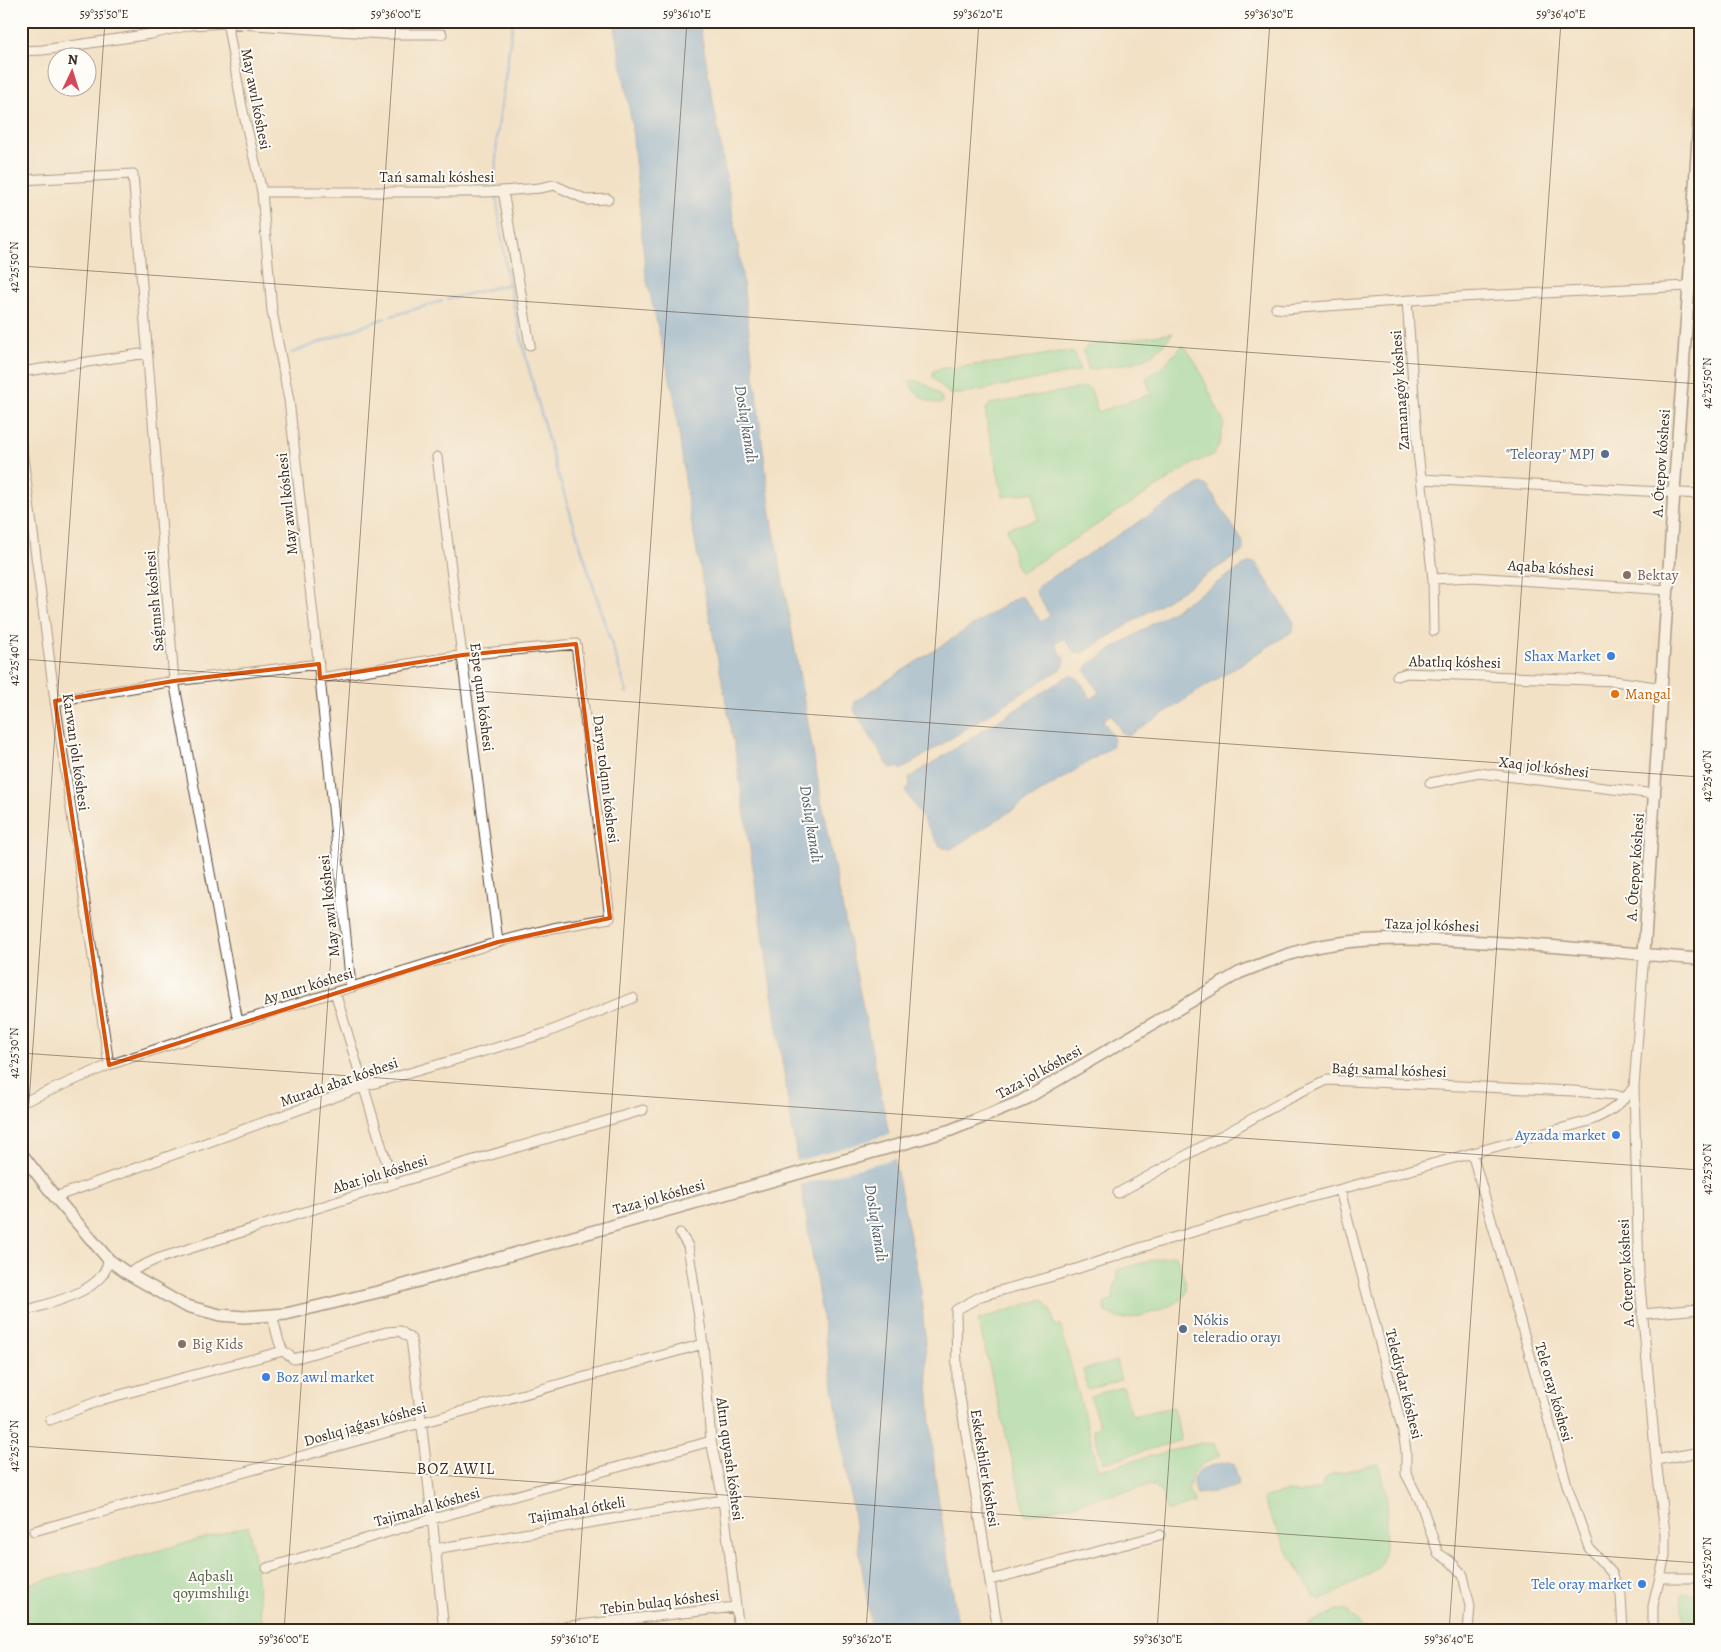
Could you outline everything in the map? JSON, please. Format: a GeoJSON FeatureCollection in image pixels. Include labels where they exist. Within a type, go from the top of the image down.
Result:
{"type":"FeatureCollection","features":[{"type":"Feature","properties":{"kind":"main road","name":"A. Ótepov kóshesi"},"geometry":{"type":"LineString","coordinates":[[1644,954],[1700,104]]}},
{"type":"Feature","properties":{"kind":"main road","name":"Taza jol kóshesi"},"geometry":{"type":"LineString","coordinates":[[21,1153],[55,1197],[109,1260],[127,1273],[183,1305],[220,1315],[244,1317],[286,1314],[390,1289],[951,1130],[1020,1102],[1239,973],[1311,948],[1369,939],[1398,938],[1504,943],[1700,959]]}},
{"type":"Feature","properties":{"kind":"street"},"geometry":{"type":"LineString","coordinates":[[21,51],[43,50],[151,34],[190,25],[227,22],[382,34],[442,34]]}},
{"type":"Feature","properties":{"kind":"street","name":"May awıl kóshesi"},"geometry":{"type":"LineString","coordinates":[[227,22],[242,107],[262,192],[272,311],[289,400],[352,987]]}},
{"type":"Feature","properties":{"kind":"street","name":"Saǵınısh kóshesi"},"geometry":{"type":"LineString","coordinates":[[21,180],[133,174],[174,681],[238,1022]]}},
{"type":"Feature","properties":{"kind":"street","name":"Tań samalı kóshesi"},"geometry":{"type":"LineString","coordinates":[[262,192],[502,191],[554,185],[587,200],[608,199]]}},
{"type":"Feature","properties":{"kind":"street"},"geometry":{"type":"LineString","coordinates":[[502,191],[530,345]]}},
{"type":"Feature","properties":{"kind":"street"},"geometry":{"type":"LineString","coordinates":[[1276,308],[1689,286]]}},
{"type":"Feature","properties":{"kind":"street","name":"Zamanagóy kóshesi"},"geometry":{"type":"LineString","coordinates":[[1407,300],[1421,479],[1433,580],[1434,631]]}},
{"type":"Feature","properties":{"kind":"street"},"geometry":{"type":"LineString","coordinates":[[21,372],[147,353]]}},
{"type":"Feature","properties":{"kind":"street","name":"Karwan jolı kóshesi"},"geometry":{"type":"LineString","coordinates":[[21,442],[55,701],[108,1065]]}},
{"type":"Feature","properties":{"kind":"street","name":"Espe qum kóshesi"},"geometry":{"type":"LineString","coordinates":[[437,457],[498,942]]}},
{"type":"Feature","properties":{"kind":"street"},"geometry":{"type":"LineString","coordinates":[[1421,479],[1700,494]]}},
{"type":"Feature","properties":{"kind":"street","name":"Aqaba kóshesi"},"geometry":{"type":"LineString","coordinates":[[1433,580],[1472,577],[1667,590]]}},
{"type":"Feature","properties":{"kind":"street","name":"Darya tolqını kóshesi"},"geometry":{"type":"LineString","coordinates":[[463,655],[576,644],[610,918]]}},
{"type":"Feature","properties":{"kind":"street"},"geometry":{"type":"LineString","coordinates":[[320,678],[463,655]]}},
{"type":"Feature","properties":{"kind":"street"},"geometry":{"type":"LineString","coordinates":[[55,701],[174,681],[318,664]]}},
{"type":"Feature","properties":{"kind":"street","name":"Abatlıq kóshesi"},"geometry":{"type":"LineString","coordinates":[[1397,676],[1407,673],[1615,681],[1662,688]]}},
{"type":"Feature","properties":{"kind":"street","name":"Xaq jol kóshesi"},"geometry":{"type":"LineString","coordinates":[[1430,783],[1479,773],[1655,794]]}},
{"type":"Feature","properties":{"kind":"street","name":"Ay nurı kóshesi"},"geometry":{"type":"LineString","coordinates":[[21,1103],[108,1065],[238,1022],[498,942],[554,928],[610,918]]}},
{"type":"Feature","properties":{"kind":"street","name":"A. Ótepov kóshesi"},"geometry":{"type":"LineString","coordinates":[[1644,954],[1634,1087],[1639,1275],[1656,1460],[1665,1532],[1665,1556],[1653,1606],[1653,1631]]}},
{"type":"Feature","properties":{"kind":"street"},"geometry":{"type":"LineString","coordinates":[[335,992],[365,1086],[393,1184]]}},
{"type":"Feature","properties":{"kind":"street","name":"Muradı abat kóshesi"},"geometry":{"type":"LineString","coordinates":[[55,1197],[365,1086],[542,1034],[633,998]]}},
{"type":"Feature","properties":{"kind":"street","name":"Baǵı samal kóshesi"},"geometry":{"type":"LineString","coordinates":[[1118,1192],[1286,1100],[1327,1080],[1573,1091],[1615,1095],[1626,1098]]}},
{"type":"Feature","properties":{"kind":"street"},"geometry":{"type":"LineString","coordinates":[[1340,1190],[1590,1121],[1610,1112],[1626,1098],[1634,1087]]}},
{"type":"Feature","properties":{"kind":"street","name":"Abat jolı kóshesi"},"geometry":{"type":"LineString","coordinates":[[127,1273],[157,1259],[393,1184],[643,1110]]}},
{"type":"Feature","properties":{"kind":"street","name":"Tele oray kóshesi"},"geometry":{"type":"LineString","coordinates":[[1472,1153],[1568,1488],[1589,1548],[1612,1573],[1621,1595],[1623,1631]]}},
{"type":"Feature","properties":{"kind":"street","name":"Eskekshiler kóshesi"},"geometry":{"type":"LineString","coordinates":[[998,1631],[957,1379],[956,1310],[981,1296],[1340,1190]]}},
{"type":"Feature","properties":{"kind":"street","name":"Telediydar kóshesi"},"geometry":{"type":"LineString","coordinates":[[1340,1190],[1404,1432],[1406,1474],[1420,1501],[1438,1553],[1451,1562],[1462,1575],[1470,1606],[1468,1631]]}},
{"type":"Feature","properties":{"kind":"street","name":"Altın quyash kóshesi"},"geometry":{"type":"LineString","coordinates":[[680,1233],[688,1246],[703,1344],[711,1441],[723,1500],[738,1631]]}},
{"type":"Feature","properties":{"kind":"street"},"geometry":{"type":"LineString","coordinates":[[21,1312],[79,1292],[103,1274],[109,1260]]}},
{"type":"Feature","properties":{"kind":"street"},"geometry":{"type":"LineString","coordinates":[[1642,1314],[1700,1309]]}},
{"type":"Feature","properties":{"kind":"street"},"geometry":{"type":"LineString","coordinates":[[272,1315],[283,1351],[294,1359],[386,1332],[400,1331],[411,1339],[422,1422],[444,1631]]}},
{"type":"Feature","properties":{"kind":"street","name":"Doslıq jaǵası kóshesi"},"geometry":{"type":"LineString","coordinates":[[34,1532],[703,1344]]}},
{"type":"Feature","properties":{"kind":"street"},"geometry":{"type":"LineString","coordinates":[[50,1420],[101,1400],[283,1351]]}},
{"type":"Feature","properties":{"kind":"street","name":"Tajimahal kóshesi"},"geometry":{"type":"LineString","coordinates":[[267,1568],[711,1441]]}},
{"type":"Feature","properties":{"kind":"street"},"geometry":{"type":"LineString","coordinates":[[1656,1460],[1700,1452]]}},
{"type":"Feature","properties":{"kind":"street","name":"Tajimahal ótkeli"},"geometry":{"type":"LineString","coordinates":[[435,1549],[723,1500]]}},
{"type":"Feature","properties":{"kind":"street"},"geometry":{"type":"LineString","coordinates":[[990,1580],[1160,1535]]}},
{"type":"Feature","properties":{"kind":"street"},"geometry":{"type":"LineString","coordinates":[[1660,1578],[1700,1578]]}},
{"type":"Feature","properties":{"kind":"street","name":"Tebin bulaq kóshesi"},"geometry":{"type":"LineString","coordinates":[[527,1631],[735,1607]]}},
{"type":"Feature","properties":{"kind":"highlighted area"},"geometry":{"type":"Polygon","coordinates":[[[576,644],[610,918],[498,942],[109,1065],[55,701],[174,681],[319,664],[320,678],[463,655],[576,644]]]}},
{"type":"Feature","properties":{"kind":"green space"},"geometry":{"type":"Polygon","coordinates":[[[1173,333],[1159,349],[1147,357],[1132,363],[1089,370],[1083,351],[1087,346],[1173,333]]]}},
{"type":"Feature","properties":{"kind":"green space"},"geometry":{"type":"Polygon","coordinates":[[[1182,346],[1186,348],[1196,363],[1224,423],[1219,445],[1213,455],[1196,462],[1021,573],[1017,569],[1007,528],[1038,520],[1033,492],[1003,497],[986,418],[986,409],[990,404],[1086,387],[1091,390],[1098,412],[1151,394],[1146,378],[1161,368],[1182,346]]]}},
{"type":"Feature","properties":{"kind":"green space"},"geometry":{"type":"Polygon","coordinates":[[[1059,352],[1070,352],[1076,356],[1080,371],[960,394],[949,394],[933,378],[933,371],[939,369],[1011,361],[1059,352]]]}},
{"type":"Feature","properties":{"kind":"green space"},"geometry":{"type":"Polygon","coordinates":[[[911,380],[930,387],[943,402],[941,404],[936,403],[921,397],[913,390],[911,380]]]}},
{"type":"Feature","properties":{"kind":"green space"},"geometry":{"type":"Polygon","coordinates":[[[1172,1255],[1176,1256],[1185,1280],[1186,1293],[1183,1298],[1158,1310],[1129,1318],[1121,1319],[1105,1312],[1104,1304],[1113,1300],[1114,1287],[1118,1279],[1117,1270],[1172,1255]]]}},
{"type":"Feature","properties":{"kind":"green space"},"geometry":{"type":"Polygon","coordinates":[[[1043,1299],[1051,1311],[1055,1326],[1060,1325],[1099,1470],[1200,1443],[1214,1444],[1220,1456],[1204,1463],[1192,1474],[1188,1490],[1195,1502],[1167,1512],[1162,1493],[1151,1485],[1026,1516],[978,1320],[1043,1299]]]}},
{"type":"Feature","properties":{"kind":"green space"},"geometry":{"type":"Polygon","coordinates":[[[1116,1361],[1121,1380],[1088,1390],[1083,1370],[1116,1361]]]}},
{"type":"Feature","properties":{"kind":"green space"},"geometry":{"type":"Polygon","coordinates":[[[1123,1387],[1132,1416],[1173,1407],[1181,1440],[1103,1463],[1093,1429],[1100,1427],[1090,1396],[1123,1387]]]}},
{"type":"Feature","properties":{"kind":"green space"},"geometry":{"type":"Polygon","coordinates":[[[1378,1464],[1387,1494],[1385,1547],[1382,1561],[1377,1569],[1325,1599],[1319,1599],[1314,1596],[1289,1554],[1263,1500],[1265,1497],[1286,1492],[1299,1493],[1322,1488],[1325,1479],[1333,1474],[1378,1464]]]}},
{"type":"Feature","properties":{"kind":"green space","name":"Aqbaslı qoyımshılıǵı"},"geometry":{"type":"Polygon","coordinates":[[[248,1526],[256,1570],[263,1631],[21,1631],[21,1586],[248,1526]]]}},
{"type":"Feature","properties":{"kind":"green space"},"geometry":{"type":"Polygon","coordinates":[[[1682,1593],[1700,1593],[1700,1631],[1684,1631],[1682,1593]]]}},
{"type":"Feature","properties":{"kind":"green space"},"geometry":{"type":"Polygon","coordinates":[[[1337,1610],[1347,1610],[1365,1631],[1298,1631],[1337,1610]]]}},
{"type":"Feature","properties":{"kind":"water","name":"Doslıq kanalı"},"geometry":{"type":"Polygon","coordinates":[[[614,21],[699,21],[739,250],[771,514],[829,842],[921,1289],[935,1476],[959,1631],[872,1631],[794,1140],[735,749],[689,510],[674,396],[646,277],[631,119],[614,21]]]}},
{"type":"Feature","properties":{"kind":"water"},"geometry":{"type":"Polygon","coordinates":[[[1202,483],[1208,487],[1243,542],[1241,553],[1083,653],[1074,652],[1064,638],[1055,644],[1064,658],[1062,668],[901,770],[899,767],[891,768],[888,765],[855,712],[855,701],[1017,597],[1025,599],[1041,622],[1050,616],[1037,594],[1036,591],[1039,585],[1202,483]]]}},
{"type":"Feature","properties":{"kind":"water"},"geometry":{"type":"Polygon","coordinates":[[[1255,562],[1294,622],[1293,631],[1131,734],[1122,733],[1111,714],[1103,720],[1114,739],[1112,747],[951,849],[940,846],[906,792],[910,784],[909,778],[1068,676],[1079,680],[1091,699],[1099,693],[1085,670],[1089,664],[1248,563],[1255,562]]]}},
{"type":"Feature","properties":{"kind":"water"},"geometry":{"type":"Polygon","coordinates":[[[1228,1462],[1234,1464],[1239,1483],[1238,1486],[1197,1494],[1193,1486],[1193,1479],[1196,1474],[1207,1467],[1228,1462]]]}},
{"type":"Feature","properties":{"kind":"pier"},"geometry":{"type":"Polygon","coordinates":[[[891,1134],[896,1158],[799,1185],[795,1162],[891,1134]]]}},
{"type":"Feature","properties":{"kind":"waterway"},"geometry":{"type":"LineString","coordinates":[[495,185],[497,136],[513,21]]}},
{"type":"Feature","properties":{"kind":"waterway"},"geometry":{"type":"LineString","coordinates":[[496,195],[507,275],[525,354],[555,465],[627,693]]}},
{"type":"Feature","properties":{"kind":"waterway"},"geometry":{"type":"LineString","coordinates":[[448,299],[509,284]]}},
{"type":"Feature","properties":{"kind":"waterway"},"geometry":{"type":"LineString","coordinates":[[391,316],[442,301]]}},
{"type":"Feature","properties":{"kind":"waterway"},"geometry":{"type":"LineString","coordinates":[[291,353],[385,318]]}},
{"type":"Feature","properties":{"kind":"place","name":"\"Teleoray\" MPJ"},"geometry":{"type":"Point","coordinates":[1605,454]}},
{"type":"Feature","properties":{"kind":"place","name":"Bektay"},"geometry":{"type":"Point","coordinates":[1627,575]}},
{"type":"Feature","properties":{"kind":"place","name":"Shax Market"},"geometry":{"type":"Point","coordinates":[1611,656]}},
{"type":"Feature","properties":{"kind":"place","name":"Mangal"},"geometry":{"type":"Point","coordinates":[1615,694]}},
{"type":"Feature","properties":{"kind":"place","name":"Ayzada market"},"geometry":{"type":"Point","coordinates":[1616,1135]}},
{"type":"Feature","properties":{"kind":"place","name":"Nókis teleradio orayı"},"geometry":{"type":"Point","coordinates":[1183,1329]}},
{"type":"Feature","properties":{"kind":"place","name":"Big Kids"},"geometry":{"type":"Point","coordinates":[182,1344]}},
{"type":"Feature","properties":{"kind":"place","name":"Boz awıl market"},"geometry":{"type":"Point","coordinates":[266,1377]}},
{"type":"Feature","properties":{"kind":"place","name":"Tele oray market"},"geometry":{"type":"Point","coordinates":[1642,1584]}},
{"type":"Feature","properties":{"kind":"district","name":"BOZ AWIL"},"geometry":{"type":"Point","coordinates":[456,1469]}}]}
